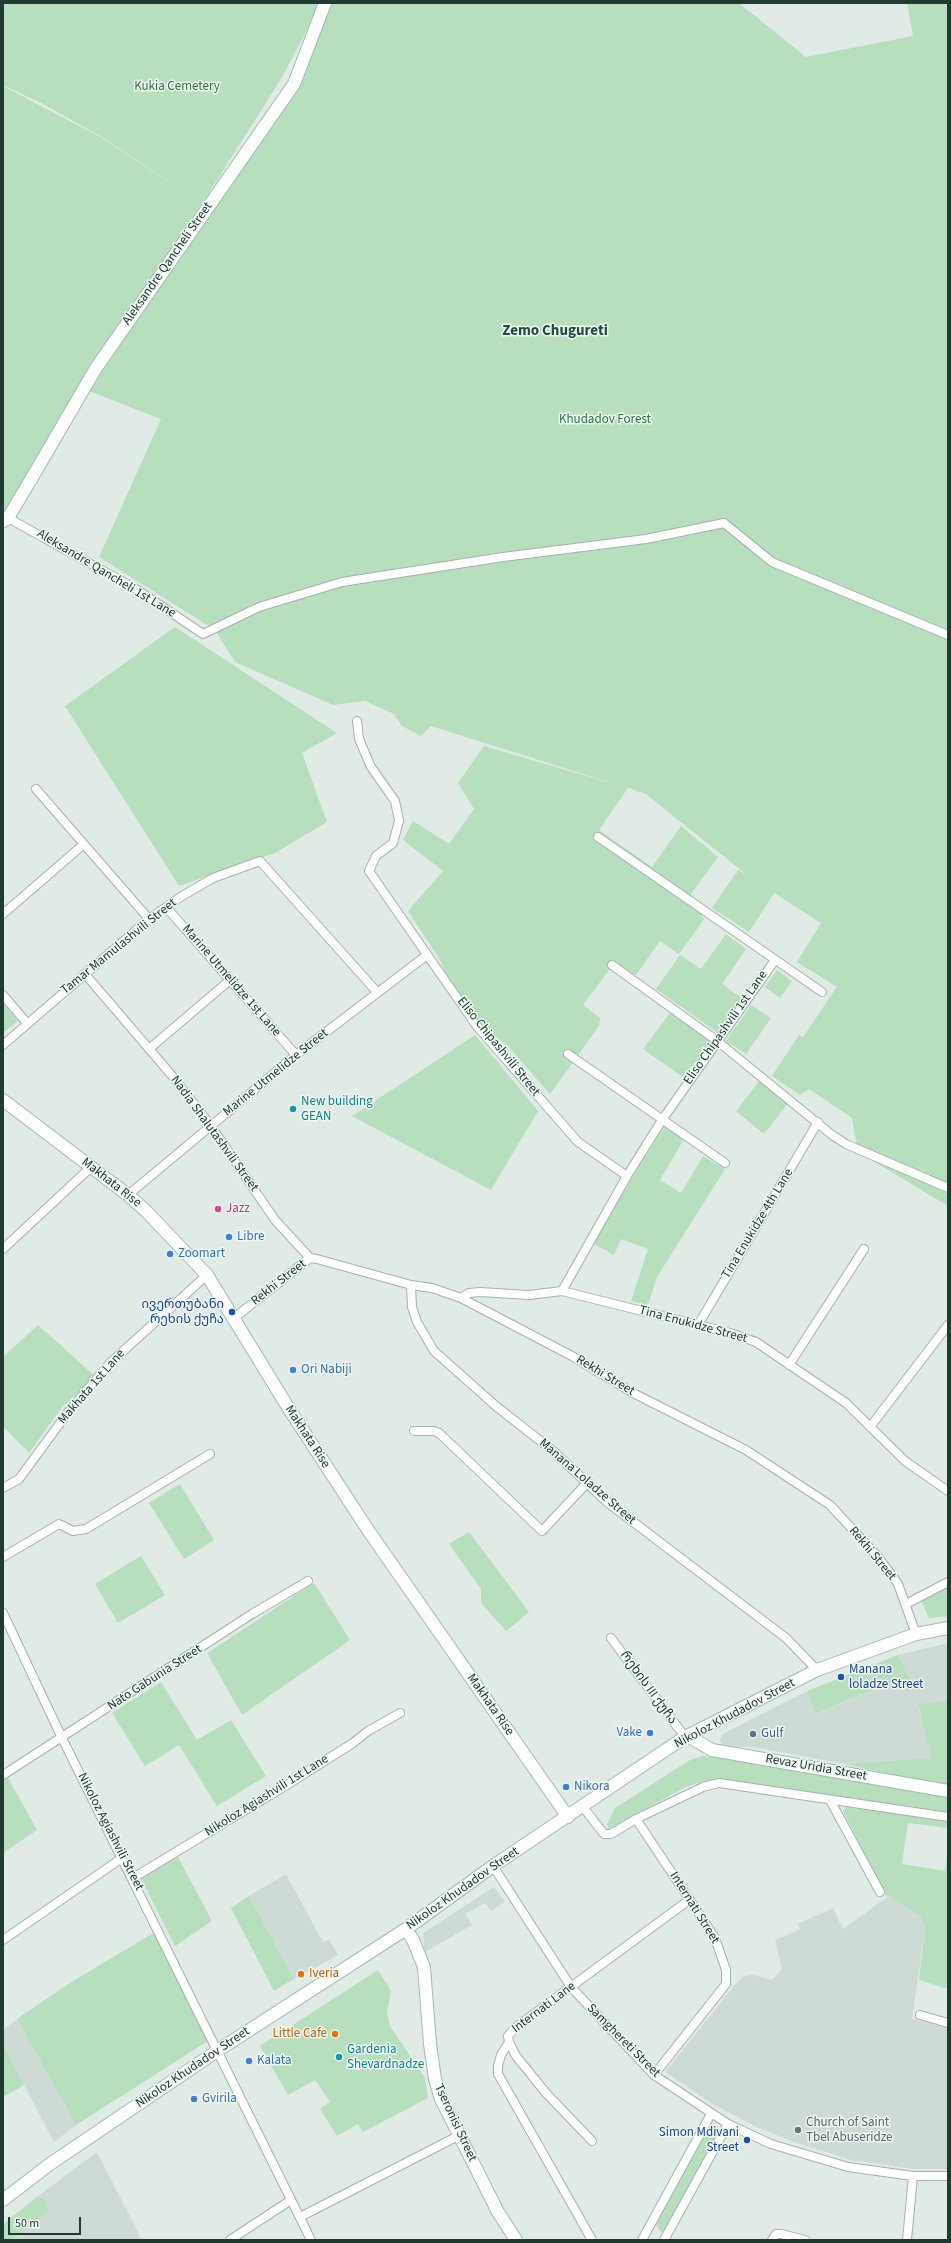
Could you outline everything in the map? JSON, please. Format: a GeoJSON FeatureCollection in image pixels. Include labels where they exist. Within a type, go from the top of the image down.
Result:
{"type":"FeatureCollection","features":[{"type":"Feature","properties":{"kind":"main road","name":"Aleksandre Qancheli Street"},"geometry":{"type":"LineString","coordinates":[[5,520],[96,368],[294,84],[325,3]]}},
{"type":"Feature","properties":{"kind":"main road","name":"Makhata Rise"},"geometry":{"type":"LineString","coordinates":[[3,1100],[128,1196],[151,1216],[207,1275],[268,1376],[368,1530],[568,1817]]}},
{"type":"Feature","properties":{"kind":"main road","name":"Nikoloz Khudadov Street"},"geometry":{"type":"LineString","coordinates":[[3,2200],[50,2164],[218,2050],[406,1929],[493,1866],[686,1737],[817,1670],[916,1634],[948,1628]]}},
{"type":"Feature","properties":{"kind":"main road","name":"Revaz Uridia Street"},"geometry":{"type":"LineString","coordinates":[[686,1737],[712,1750],[948,1791]]}},
{"type":"Feature","properties":{"kind":"main road","name":"Tseronisi Street"},"geometry":{"type":"LineString","coordinates":[[406,1929],[414,1940],[424,1967],[429,2035],[435,2080],[441,2099],[498,2212],[516,2240]]}},
{"type":"Feature","properties":{"kind":"street","name":"Aleksandre Qancheli 1st Lane"},"geometry":{"type":"LineString","coordinates":[[5,520],[136,589],[203,634],[259,607],[342,582],[503,556],[646,539],[724,523],[772,562],[948,635]]}},
{"type":"Feature","properties":{"kind":"street","name":"Eliso Chipashvili Street"},"geometry":{"type":"LineString","coordinates":[[357,722],[360,740],[371,768],[395,801],[398,821],[393,843],[376,856],[369,872],[476,1024],[578,1142],[627,1176]]}},
{"type":"Feature","properties":{"kind":"street"},"geometry":{"type":"LineString","coordinates":[[36,789],[149,919]]}},
{"type":"Feature","properties":{"kind":"street","name":"Eliso Chipashvili 1st Lane"},"geometry":{"type":"LineString","coordinates":[[598,836],[775,960],[716,1040],[662,1120],[627,1176]]}},
{"type":"Feature","properties":{"kind":"street"},"geometry":{"type":"LineString","coordinates":[[3,914],[84,844]]}},
{"type":"Feature","properties":{"kind":"street","name":"Tamar Mamulashvili Street"},"geometry":{"type":"LineString","coordinates":[[3,1045],[149,919],[213,878],[260,861],[377,992]]}},
{"type":"Feature","properties":{"kind":"street","name":"Marine Utmelidze 1st Lane"},"geometry":{"type":"LineString","coordinates":[[166,907],[296,1055]]}},
{"type":"Feature","properties":{"kind":"street","name":"Marine Utmelidze Street"},"geometry":{"type":"LineString","coordinates":[[128,1196],[296,1055],[427,954]]}},
{"type":"Feature","properties":{"kind":"street"},"geometry":{"type":"LineString","coordinates":[[775,960],[822,992]]}},
{"type":"Feature","properties":{"kind":"street"},"geometry":{"type":"LineString","coordinates":[[612,965],[716,1040],[832,1135],[846,1144],[948,1188]]}},
{"type":"Feature","properties":{"kind":"street","name":"Nadia Shalutashvili Street"},"geometry":{"type":"LineString","coordinates":[[85,974],[149,1049],[211,1126],[274,1220],[310,1258]]}},
{"type":"Feature","properties":{"kind":"street"},"geometry":{"type":"LineString","coordinates":[[149,1049],[230,980]]}},
{"type":"Feature","properties":{"kind":"street"},"geometry":{"type":"LineString","coordinates":[[3,995],[28,1023]]}},
{"type":"Feature","properties":{"kind":"street"},"geometry":{"type":"LineString","coordinates":[[568,1054],[725,1163]]}},
{"type":"Feature","properties":{"kind":"street","name":"Tina Enukidze 4th Lane"},"geometry":{"type":"LineString","coordinates":[[698,1325],[818,1122]]}},
{"type":"Feature","properties":{"kind":"street"},"geometry":{"type":"LineString","coordinates":[[3,1249],[91,1168]]}},
{"type":"Feature","properties":{"kind":"street"},"geometry":{"type":"LineString","coordinates":[[562,1291],[627,1176]]}},
{"type":"Feature","properties":{"kind":"street"},"geometry":{"type":"LineString","coordinates":[[790,1365],[864,1249]]}},
{"type":"Feature","properties":{"kind":"street","name":"Rekhi Street"},"geometry":{"type":"LineString","coordinates":[[234,1318],[310,1258],[412,1285],[432,1288],[461,1298],[572,1356],[635,1394],[746,1450],[830,1505],[879,1558],[898,1584],[916,1634]]}},
{"type":"Feature","properties":{"kind":"street","name":"Makhata 1st Lane"},"geometry":{"type":"LineString","coordinates":[[3,1488],[19,1479],[69,1411],[110,1363],[207,1275]]}},
{"type":"Feature","properties":{"kind":"street","name":"Manana Loladze Street"},"geometry":{"type":"LineString","coordinates":[[412,1285],[412,1307],[416,1322],[434,1351],[497,1407],[552,1450],[588,1482],[607,1502],[786,1638],[817,1670]]}},
{"type":"Feature","properties":{"kind":"street","name":"Tina Enukidze Street"},"geometry":{"type":"LineString","coordinates":[[461,1298],[469,1293],[480,1292],[529,1295],[562,1291],[698,1325],[756,1342],[846,1403],[904,1461],[948,1491]]}},
{"type":"Feature","properties":{"kind":"street"},"geometry":{"type":"LineString","coordinates":[[870,1427],[948,1326]]}},
{"type":"Feature","properties":{"kind":"street"},"geometry":{"type":"LineString","coordinates":[[414,1431],[434,1431],[439,1433],[542,1531],[588,1482]]}},
{"type":"Feature","properties":{"kind":"street"},"geometry":{"type":"LineString","coordinates":[[3,1557],[59,1524],[73,1531],[86,1529],[210,1454]]}},
{"type":"Feature","properties":{"kind":"street","name":"Nato Gabunia Street"},"geometry":{"type":"LineString","coordinates":[[3,1775],[252,1614],[308,1581]]}},
{"type":"Feature","properties":{"kind":"street"},"geometry":{"type":"LineString","coordinates":[[906,1604],[948,1582]]}},
{"type":"Feature","properties":{"kind":"street","name":"Nikoloz Agiashvili Street"},"geometry":{"type":"LineString","coordinates":[[3,1613],[62,1738],[133,1878],[311,2240]]}},
{"type":"Feature","properties":{"kind":"street","name":"რეხის III ქუჩა"},"geometry":{"type":"LineString","coordinates":[[611,1638],[686,1737]]}},
{"type":"Feature","properties":{"kind":"street","name":"Nikoloz Agiashvili 1st Lane"},"geometry":{"type":"LineString","coordinates":[[133,1878],[285,1786],[400,1713]]}},
{"type":"Feature","properties":{"kind":"street"},"geometry":{"type":"LineString","coordinates":[[583,1807],[604,1834],[611,1834],[636,1819],[703,1787],[719,1783],[948,1817]]}},
{"type":"Feature","properties":{"kind":"street"},"geometry":{"type":"LineString","coordinates":[[830,1800],[880,1892]]}},
{"type":"Feature","properties":{"kind":"street","name":"Internati Street"},"geometry":{"type":"LineString","coordinates":[[636,1819],[715,1938],[723,1959],[727,1979],[722,1989],[654,2075]]}},
{"type":"Feature","properties":{"kind":"street"},"geometry":{"type":"LineString","coordinates":[[3,1940],[122,1858]]}},
{"type":"Feature","properties":{"kind":"street","name":"Samghereti Street"},"geometry":{"type":"LineString","coordinates":[[493,1866],[571,1987],[654,2075],[711,2114],[728,2124],[771,2144],[848,2167],[913,2176],[948,2176]]}},
{"type":"Feature","properties":{"kind":"street","name":"Internati Lane"},"geometry":{"type":"LineString","coordinates":[[592,2141],[546,2093],[516,2056],[509,2042],[508,2036],[515,2028],[689,1900]]}},
{"type":"Feature","properties":{"kind":"street"},"geometry":{"type":"LineString","coordinates":[[920,2015],[948,2023]]}},
{"type":"Feature","properties":{"kind":"street"},"geometry":{"type":"LineString","coordinates":[[509,2042],[501,2055],[498,2066],[498,2074],[592,2240]]}},
{"type":"Feature","properties":{"kind":"street"},"geometry":{"type":"LineString","coordinates":[[642,2240],[711,2114]]}},
{"type":"Feature","properties":{"kind":"street"},"geometry":{"type":"LineString","coordinates":[[664,2240],[728,2124]]}},
{"type":"Feature","properties":{"kind":"street"},"geometry":{"type":"LineString","coordinates":[[300,2217],[460,2135]]}},
{"type":"Feature","properties":{"kind":"street"},"geometry":{"type":"LineString","coordinates":[[907,2240],[913,2176]]}},
{"type":"Feature","properties":{"kind":"street"},"geometry":{"type":"LineString","coordinates":[[230,2240],[291,2200]]}},
{"type":"Feature","properties":{"kind":"street"},"geometry":{"type":"LineString","coordinates":[[772,2240],[776,2234],[781,2234],[805,2240]]}},
{"type":"Feature","properties":{"kind":"shaded area"},"geometry":{"type":"Polygon","coordinates":[[[948,1643],[948,1701],[918,1705],[931,1758],[845,1764],[753,1747],[727,1747],[721,1743],[720,1739],[723,1734],[807,1691],[817,1713],[890,1683],[911,1681],[898,1655],[948,1643]]]}},
{"type":"Feature","properties":{"kind":"shaded area"},"geometry":{"type":"Polygon","coordinates":[[[286,1874],[323,1942],[329,1939],[338,1955],[294,1979],[249,1896],[286,1874]]]}},
{"type":"Feature","properties":{"kind":"shaded area"},"geometry":{"type":"Polygon","coordinates":[[[494,1887],[505,1902],[491,1911],[485,1903],[465,1914],[472,1925],[425,1952],[423,1933],[494,1887]]]}},
{"type":"Feature","properties":{"kind":"shaded area"},"geometry":{"type":"Polygon","coordinates":[[[890,1895],[921,1917],[925,1929],[912,2019],[948,2028],[948,2169],[913,2169],[851,2160],[794,2142],[759,2128],[714,2105],[665,2072],[738,1981],[745,1976],[753,1975],[772,1980],[782,1969],[775,1940],[800,1929],[798,1924],[833,1908],[843,1929],[890,1895]]]}},
{"type":"Feature","properties":{"kind":"shaded area"},"geometry":{"type":"Polygon","coordinates":[[[17,2019],[76,2125],[54,2142],[3,2045],[3,2030],[17,2019]]]}},
{"type":"Feature","properties":{"kind":"shaded area"},"geometry":{"type":"Polygon","coordinates":[[[97,2152],[142,2240],[11,2240],[48,2212],[37,2197],[3,2222],[97,2152]]]}},
{"type":"Feature","properties":{"kind":"green space","name":"Kukia Cemetery"},"geometry":{"type":"Polygon","coordinates":[[[3,3],[321,3],[281,79],[202,204],[105,139],[43,104],[3,85],[3,3]]]}},
{"type":"Feature","properties":{"kind":"green space","name":"Khudadov Forest"},"geometry":{"type":"Polygon","coordinates":[[[332,3],[739,3],[806,57],[913,36],[907,3],[948,3],[948,1206],[858,1152],[852,1118],[809,1089],[800,1095],[772,1076],[799,1035],[803,1037],[837,987],[797,962],[821,923],[774,893],[749,932],[712,908],[738,870],[747,875],[646,794],[628,788],[599,830],[652,867],[681,826],[718,857],[691,894],[704,919],[679,954],[660,941],[636,975],[609,970],[583,1005],[600,1018],[599,1026],[550,1094],[508,1046],[477,1022],[450,985],[440,960],[408,911],[443,871],[403,840],[413,821],[449,844],[474,809],[458,783],[484,746],[621,786],[431,726],[421,736],[402,726],[394,714],[365,701],[333,705],[235,662],[215,630],[99,557],[161,419],[89,391],[299,83],[332,3]]]}},
{"type":"Feature","properties":{"kind":"green space"},"geometry":{"type":"Polygon","coordinates":[[[3,86],[102,138],[202,204],[90,371],[3,523],[3,86]]]}},
{"type":"Feature","properties":{"kind":"green space"},"geometry":{"type":"Polygon","coordinates":[[[175,627],[337,733],[302,753],[327,822],[275,853],[179,886],[65,706],[175,627]]]}},
{"type":"Feature","properties":{"kind":"green space"},"geometry":{"type":"Polygon","coordinates":[[[726,934],[746,949],[722,984],[742,998],[718,1033],[656,989],[680,955],[701,969],[726,934]]]}},
{"type":"Feature","properties":{"kind":"green space"},"geometry":{"type":"Polygon","coordinates":[[[777,970],[792,981],[780,998],[765,987],[777,970]]]}},
{"type":"Feature","properties":{"kind":"green space"},"geometry":{"type":"Polygon","coordinates":[[[3,1003],[18,1021],[3,1033],[3,1003]]]}},
{"type":"Feature","properties":{"kind":"green space"},"geometry":{"type":"Polygon","coordinates":[[[751,1005],[771,1018],[746,1054],[726,1041],[751,1005]]]}},
{"type":"Feature","properties":{"kind":"green space"},"geometry":{"type":"Polygon","coordinates":[[[670,1013],[712,1042],[683,1077],[643,1049],[670,1013]]]}},
{"type":"Feature","properties":{"kind":"green space"},"geometry":{"type":"Polygon","coordinates":[[[475,1035],[538,1111],[491,1190],[352,1116],[475,1035]]]}},
{"type":"Feature","properties":{"kind":"green space"},"geometry":{"type":"Polygon","coordinates":[[[760,1080],[789,1102],[764,1134],[736,1111],[760,1080]]]}},
{"type":"Feature","properties":{"kind":"green space"},"geometry":{"type":"Polygon","coordinates":[[[667,1122],[687,1134],[660,1180],[681,1193],[703,1156],[725,1169],[657,1277],[648,1305],[631,1301],[648,1249],[621,1239],[614,1255],[592,1243],[667,1122]]]}},
{"type":"Feature","properties":{"kind":"green space"},"geometry":{"type":"Polygon","coordinates":[[[38,1325],[96,1377],[63,1406],[29,1453],[3,1426],[3,1357],[38,1325]]]}},
{"type":"Feature","properties":{"kind":"green space"},"geometry":{"type":"Polygon","coordinates":[[[180,1484],[214,1540],[184,1559],[149,1503],[180,1484]]]}},
{"type":"Feature","properties":{"kind":"green space"},"geometry":{"type":"Polygon","coordinates":[[[469,1532],[529,1612],[506,1631],[481,1603],[481,1589],[449,1544],[469,1532]]]}},
{"type":"Feature","properties":{"kind":"green space"},"geometry":{"type":"Polygon","coordinates":[[[141,1556],[165,1595],[118,1623],[95,1584],[141,1556]]]}},
{"type":"Feature","properties":{"kind":"green space"},"geometry":{"type":"Polygon","coordinates":[[[314,1583],[350,1640],[242,1715],[207,1653],[314,1583]]]}},
{"type":"Feature","properties":{"kind":"green space"},"geometry":{"type":"Polygon","coordinates":[[[948,1587],[948,1616],[929,1618],[921,1601],[948,1587]]]}},
{"type":"Feature","properties":{"kind":"green space"},"geometry":{"type":"Polygon","coordinates":[[[898,1655],[911,1681],[892,1686],[890,1683],[816,1713],[807,1691],[898,1655]]]}},
{"type":"Feature","properties":{"kind":"green space"},"geometry":{"type":"Polygon","coordinates":[[[161,1682],[197,1740],[231,1720],[266,1776],[217,1806],[179,1745],[145,1766],[112,1713],[161,1682]]]}},
{"type":"Feature","properties":{"kind":"green space"},"geometry":{"type":"Polygon","coordinates":[[[948,1701],[948,1787],[845,1764],[931,1758],[918,1704],[948,1701]]]}},
{"type":"Feature","properties":{"kind":"green space"},"geometry":{"type":"Polygon","coordinates":[[[703,1756],[763,1762],[948,1796],[948,1814],[720,1779],[697,1783],[686,1787],[608,1829],[607,1824],[615,1808],[690,1760],[703,1756]]]}},
{"type":"Feature","properties":{"kind":"green space"},"geometry":{"type":"Polygon","coordinates":[[[7,1776],[37,1830],[3,1853],[3,1779],[7,1776]]]}},
{"type":"Feature","properties":{"kind":"green space"},"geometry":{"type":"Polygon","coordinates":[[[846,1807],[948,1821],[948,1828],[908,1823],[902,1864],[945,1871],[948,1851],[948,1989],[919,1980],[925,1929],[921,1917],[890,1895],[887,1897],[843,1811],[846,1807]]]}},
{"type":"Feature","properties":{"kind":"green space"},"geometry":{"type":"Polygon","coordinates":[[[177,1855],[212,1921],[175,1946],[141,1878],[177,1855]]]}},
{"type":"Feature","properties":{"kind":"green space"},"geometry":{"type":"Polygon","coordinates":[[[249,1896],[294,1979],[274,1991],[231,1908],[249,1896]]]}},
{"type":"Feature","properties":{"kind":"green space"},"geometry":{"type":"Polygon","coordinates":[[[155,1932],[208,2041],[76,2125],[17,2019],[73,1981],[155,1932]]]}},
{"type":"Feature","properties":{"kind":"green space","name":"Gardenia Shevardnadze"},"geometry":{"type":"Polygon","coordinates":[[[378,1970],[391,1991],[387,2012],[390,2026],[425,2078],[428,2098],[363,2132],[358,2124],[337,2136],[320,2109],[330,2102],[315,2080],[288,2095],[260,2046],[378,1970]]]}},
{"type":"Feature","properties":{"kind":"green space"},"geometry":{"type":"Polygon","coordinates":[[[3,2045],[24,2085],[3,2097],[3,2045]]]}},
{"type":"Feature","properties":{"kind":"green space"},"geometry":{"type":"Polygon","coordinates":[[[713,2126],[718,2132],[717,2137],[666,2231],[661,2232],[655,2224],[704,2131],[713,2126]]]}},
{"type":"Feature","properties":{"kind":"green space"},"geometry":{"type":"Polygon","coordinates":[[[37,2197],[46,2200],[48,2212],[11,2240],[3,2240],[3,2224],[37,2197]]]}},
{"type":"Feature","properties":{"kind":"place","name":"New building GEAN"},"geometry":{"type":"Point","coordinates":[293,1109]}},
{"type":"Feature","properties":{"kind":"place","name":"Jazz"},"geometry":{"type":"Point","coordinates":[218,1209]}},
{"type":"Feature","properties":{"kind":"place","name":"Libre"},"geometry":{"type":"Point","coordinates":[229,1237]}},
{"type":"Feature","properties":{"kind":"place","name":"Zoomart"},"geometry":{"type":"Point","coordinates":[170,1254]}},
{"type":"Feature","properties":{"kind":"place","name":"ივერთუბანი რეხის ქუჩა"},"geometry":{"type":"Point","coordinates":[232,1312]}},
{"type":"Feature","properties":{"kind":"place","name":"Ori Nabiji"},"geometry":{"type":"Point","coordinates":[293,1370]}},
{"type":"Feature","properties":{"kind":"place","name":"Manana loladze Street"},"geometry":{"type":"Point","coordinates":[841,1677]}},
{"type":"Feature","properties":{"kind":"place","name":"Vake"},"geometry":{"type":"Point","coordinates":[650,1733]}},
{"type":"Feature","properties":{"kind":"place","name":"Gulf"},"geometry":{"type":"Point","coordinates":[753,1734]}},
{"type":"Feature","properties":{"kind":"place","name":"Nikora"},"geometry":{"type":"Point","coordinates":[566,1787]}},
{"type":"Feature","properties":{"kind":"place","name":"Iveria"},"geometry":{"type":"Point","coordinates":[301,1974]}},
{"type":"Feature","properties":{"kind":"place","name":"Little Cafe"},"geometry":{"type":"Point","coordinates":[335,2034]}},
{"type":"Feature","properties":{"kind":"place","name":"Gardenia Shevardnadze"},"geometry":{"type":"Point","coordinates":[339,2057]}},
{"type":"Feature","properties":{"kind":"place","name":"Kalata"},"geometry":{"type":"Point","coordinates":[249,2061]}},
{"type":"Feature","properties":{"kind":"place","name":"Gvirila"},"geometry":{"type":"Point","coordinates":[194,2099]}},
{"type":"Feature","properties":{"kind":"place","name":"Church of Saint Tbel Abuseridze"},"geometry":{"type":"Point","coordinates":[798,2130]}},
{"type":"Feature","properties":{"kind":"place","name":"Simon Mdivani Street"},"geometry":{"type":"Point","coordinates":[747,2140]}},
{"type":"Feature","properties":{"kind":"district","name":"Zemo Chugureti"},"geometry":{"type":"Point","coordinates":[555,332]}}]}
